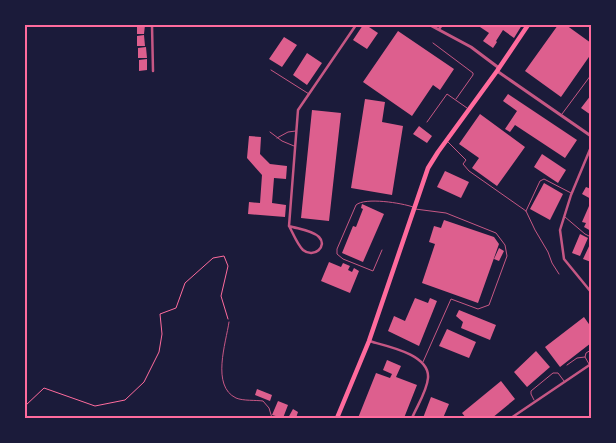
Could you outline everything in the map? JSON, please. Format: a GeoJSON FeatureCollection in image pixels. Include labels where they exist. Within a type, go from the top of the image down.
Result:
{"type":"FeatureCollection","features":[{"type":"Feature","properties":{"kind":"highway"},"geometry":{"type":"LineString","coordinates":[[337,418],[369,341],[428,168],[528,25]]}},
{"type":"Feature","properties":{"kind":"street"},"geometry":{"type":"LineString","coordinates":[[152,25],[153,72]]}},
{"type":"Feature","properties":{"kind":"street"},"geometry":{"type":"LineString","coordinates":[[289,226],[318,236],[321,241],[321,247],[317,252],[311,254],[306,252],[289,226],[298,110],[356,25]]}},
{"type":"Feature","properties":{"kind":"street"},"geometry":{"type":"LineString","coordinates":[[430,25],[471,47],[498,70],[591,136]]}},
{"type":"Feature","properties":{"kind":"street"},"geometry":{"type":"LineString","coordinates":[[439,30],[442,25]]}},
{"type":"Feature","properties":{"kind":"street"},"geometry":{"type":"LineString","coordinates":[[591,147],[572,193],[560,230],[564,259],[591,292]]}},
{"type":"Feature","properties":{"kind":"street"},"geometry":{"type":"LineString","coordinates":[[369,341],[418,358],[423,362],[428,378],[412,418]]}},
{"type":"Feature","properties":{"kind":"street"},"geometry":{"type":"LineString","coordinates":[[511,418],[590,364]]}},
{"type":"Feature","properties":{"kind":"lane"},"geometry":{"type":"LineString","coordinates":[[434,43],[472,71],[472,76],[456,99]]}},
{"type":"Feature","properties":{"kind":"lane"},"geometry":{"type":"LineString","coordinates":[[271,70],[310,94]]}},
{"type":"Feature","properties":{"kind":"lane"},"geometry":{"type":"LineString","coordinates":[[562,115],[591,75]]}},
{"type":"Feature","properties":{"kind":"lane"},"geometry":{"type":"LineString","coordinates":[[427,122],[447,94],[469,110]]}},
{"type":"Feature","properties":{"kind":"lane"},"geometry":{"type":"LineString","coordinates":[[277,138],[296,130]]}},
{"type":"Feature","properties":{"kind":"lane"},"geometry":{"type":"LineString","coordinates":[[270,132],[277,138],[295,146]]}},
{"type":"Feature","properties":{"kind":"lane"},"geometry":{"type":"LineString","coordinates":[[447,140],[466,160],[463,164],[470,171],[526,212],[559,274]]}},
{"type":"Feature","properties":{"kind":"lane"},"geometry":{"type":"LineString","coordinates":[[526,212],[540,181],[544,178],[572,193]]}},
{"type":"Feature","properties":{"kind":"lane"},"geometry":{"type":"LineString","coordinates":[[382,250],[373,271],[337,254],[337,249],[356,205],[362,202],[401,203],[414,208],[446,213],[496,233],[505,245],[507,256],[489,306],[478,309],[451,299],[423,362]]}},
{"type":"Feature","properties":{"kind":"lane"},"geometry":{"type":"LineString","coordinates":[[564,216],[591,237]]}},
{"type":"Feature","properties":{"kind":"lane"},"geometry":{"type":"LineString","coordinates":[[229,322],[221,371],[226,388],[236,398],[263,401],[272,418]]}},
{"type":"Feature","properties":{"kind":"lane"},"geometry":{"type":"LineString","coordinates":[[585,357],[586,353],[591,350]]}},
{"type":"Feature","properties":{"kind":"lane"},"geometry":{"type":"LineString","coordinates":[[585,357],[590,364]]}},
{"type":"Feature","properties":{"kind":"lane"},"geometry":{"type":"LineString","coordinates":[[567,365],[577,358],[585,357]]}},
{"type":"Feature","properties":{"kind":"lane"},"geometry":{"type":"LineString","coordinates":[[535,401],[531,391],[553,373],[558,374],[564,381]]}},
{"type":"Feature","properties":{"kind":"path"},"geometry":{"type":"LineString","coordinates":[[25,406],[44,388],[95,406],[125,400],[144,382],[159,352],[162,334],[160,314],[176,308],[185,283],[213,258],[224,256],[228,266],[221,296],[229,322]]}},
{"type":"Feature","properties":{"kind":"building"},"geometry":{"type":"Polygon","coordinates":[[[137,25],[145,25],[144,34],[137,34],[137,25]]]}},
{"type":"Feature","properties":{"kind":"building"},"geometry":{"type":"Polygon","coordinates":[[[363,25],[378,33],[367,49],[353,40],[363,25]]]}},
{"type":"Feature","properties":{"kind":"building"},"geometry":{"type":"Polygon","coordinates":[[[477,25],[522,25],[514,38],[503,30],[493,48],[483,41],[489,33],[477,25]]]}},
{"type":"Feature","properties":{"kind":"building"},"geometry":{"type":"Polygon","coordinates":[[[558,25],[566,25],[591,43],[591,54],[561,97],[525,71],[558,25]]]}},
{"type":"Feature","properties":{"kind":"building"},"geometry":{"type":"Polygon","coordinates":[[[398,31],[454,69],[440,90],[433,85],[412,116],[363,82],[398,31]]]}},
{"type":"Feature","properties":{"kind":"building"},"geometry":{"type":"Polygon","coordinates":[[[144,35],[145,46],[137,46],[137,36],[144,35]]]}},
{"type":"Feature","properties":{"kind":"building"},"geometry":{"type":"Polygon","coordinates":[[[284,37],[297,45],[282,67],[269,59],[284,37]]]}},
{"type":"Feature","properties":{"kind":"building"},"geometry":{"type":"Polygon","coordinates":[[[146,47],[147,58],[138,58],[138,48],[146,47]]]}},
{"type":"Feature","properties":{"kind":"building"},"geometry":{"type":"Polygon","coordinates":[[[307,53],[322,63],[307,85],[293,75],[307,53]]]}},
{"type":"Feature","properties":{"kind":"building"},"geometry":{"type":"Polygon","coordinates":[[[147,59],[147,70],[139,71],[139,60],[147,59]]]}},
{"type":"Feature","properties":{"kind":"building"},"geometry":{"type":"Polygon","coordinates":[[[508,94],[577,140],[565,158],[515,125],[510,132],[505,129],[517,111],[503,101],[508,94]]]}},
{"type":"Feature","properties":{"kind":"building"},"geometry":{"type":"Polygon","coordinates":[[[591,95],[591,115],[581,108],[591,95]]]}},
{"type":"Feature","properties":{"kind":"building"},"geometry":{"type":"Polygon","coordinates":[[[365,99],[385,102],[382,122],[403,126],[392,195],[351,188],[365,99]]]}},
{"type":"Feature","properties":{"kind":"building"},"geometry":{"type":"Polygon","coordinates":[[[312,110],[341,113],[329,221],[301,218],[312,110]]]}},
{"type":"Feature","properties":{"kind":"building"},"geometry":{"type":"Polygon","coordinates":[[[480,114],[525,147],[497,186],[472,168],[479,158],[459,144],[480,114]]]}},
{"type":"Feature","properties":{"kind":"building"},"geometry":{"type":"Polygon","coordinates":[[[419,126],[432,136],[427,143],[413,134],[419,126]]]}},
{"type":"Feature","properties":{"kind":"building"},"geometry":{"type":"Polygon","coordinates":[[[249,136],[261,137],[260,154],[270,164],[287,166],[286,179],[274,178],[272,203],[286,205],[285,217],[248,214],[249,202],[260,203],[262,175],[247,158],[249,136]]]}},
{"type":"Feature","properties":{"kind":"building"},"geometry":{"type":"Polygon","coordinates":[[[542,154],[566,170],[558,183],[534,167],[542,154]]]}},
{"type":"Feature","properties":{"kind":"building"},"geometry":{"type":"Polygon","coordinates":[[[445,171],[469,182],[461,198],[437,187],[445,171]]]}},
{"type":"Feature","properties":{"kind":"building"},"geometry":{"type":"Polygon","coordinates":[[[544,183],[563,194],[550,220],[530,209],[544,183]]]}},
{"type":"Feature","properties":{"kind":"building"},"geometry":{"type":"Polygon","coordinates":[[[586,187],[591,189],[591,199],[582,194],[586,187]]]}},
{"type":"Feature","properties":{"kind":"building"},"geometry":{"type":"Polygon","coordinates":[[[362,204],[384,214],[363,262],[342,253],[353,226],[356,227],[363,209],[361,208],[362,204]]]}},
{"type":"Feature","properties":{"kind":"building"},"geometry":{"type":"Polygon","coordinates":[[[589,206],[591,207],[591,231],[584,227],[586,223],[582,222],[589,206]]]}},
{"type":"Feature","properties":{"kind":"building"},"geometry":{"type":"Polygon","coordinates":[[[444,220],[494,237],[499,244],[478,303],[422,283],[435,244],[429,242],[434,226],[441,228],[444,220]]]}},
{"type":"Feature","properties":{"kind":"building"},"geometry":{"type":"Polygon","coordinates":[[[580,234],[588,238],[580,256],[572,253],[580,234]]]}},
{"type":"Feature","properties":{"kind":"building"},"geometry":{"type":"Polygon","coordinates":[[[591,242],[591,262],[583,259],[591,242]]]}},
{"type":"Feature","properties":{"kind":"building"},"geometry":{"type":"Polygon","coordinates":[[[499,248],[504,251],[499,261],[494,259],[499,248]]]}},
{"type":"Feature","properties":{"kind":"building"},"geometry":{"type":"Polygon","coordinates":[[[329,262],[341,267],[343,263],[350,266],[348,270],[352,272],[354,268],[359,271],[350,293],[321,281],[329,262]]]}},
{"type":"Feature","properties":{"kind":"building"},"geometry":{"type":"Polygon","coordinates":[[[415,298],[428,303],[430,298],[437,301],[419,346],[388,331],[394,316],[405,321],[415,298]]]}},
{"type":"Feature","properties":{"kind":"building"},"geometry":{"type":"Polygon","coordinates":[[[459,310],[496,325],[490,340],[461,328],[463,322],[456,316],[459,310]]]}},
{"type":"Feature","properties":{"kind":"building"},"geometry":{"type":"Polygon","coordinates":[[[584,317],[591,327],[591,343],[560,367],[545,347],[584,317]]]}},
{"type":"Feature","properties":{"kind":"building"},"geometry":{"type":"Polygon","coordinates":[[[447,329],[476,342],[469,358],[439,346],[447,329]]]}},
{"type":"Feature","properties":{"kind":"building"},"geometry":{"type":"Polygon","coordinates":[[[536,351],[550,367],[527,387],[514,372],[536,351]]]}},
{"type":"Feature","properties":{"kind":"building"},"geometry":{"type":"Polygon","coordinates":[[[387,360],[401,366],[396,377],[417,385],[404,418],[358,418],[376,373],[390,378],[392,374],[383,370],[387,360]]]}},
{"type":"Feature","properties":{"kind":"building"},"geometry":{"type":"Polygon","coordinates":[[[501,381],[515,399],[492,418],[466,418],[462,413],[501,381]]]}},
{"type":"Feature","properties":{"kind":"building"},"geometry":{"type":"Polygon","coordinates":[[[257,389],[272,395],[270,401],[255,395],[257,389]]]}},
{"type":"Feature","properties":{"kind":"building"},"geometry":{"type":"Polygon","coordinates":[[[431,397],[449,404],[443,418],[423,418],[431,397]]]}},
{"type":"Feature","properties":{"kind":"building"},"geometry":{"type":"Polygon","coordinates":[[[278,401],[288,405],[283,418],[272,415],[278,401]]]}},
{"type":"Feature","properties":{"kind":"building"},"geometry":{"type":"Polygon","coordinates":[[[293,409],[298,412],[296,418],[288,418],[293,409]]]}}]}
